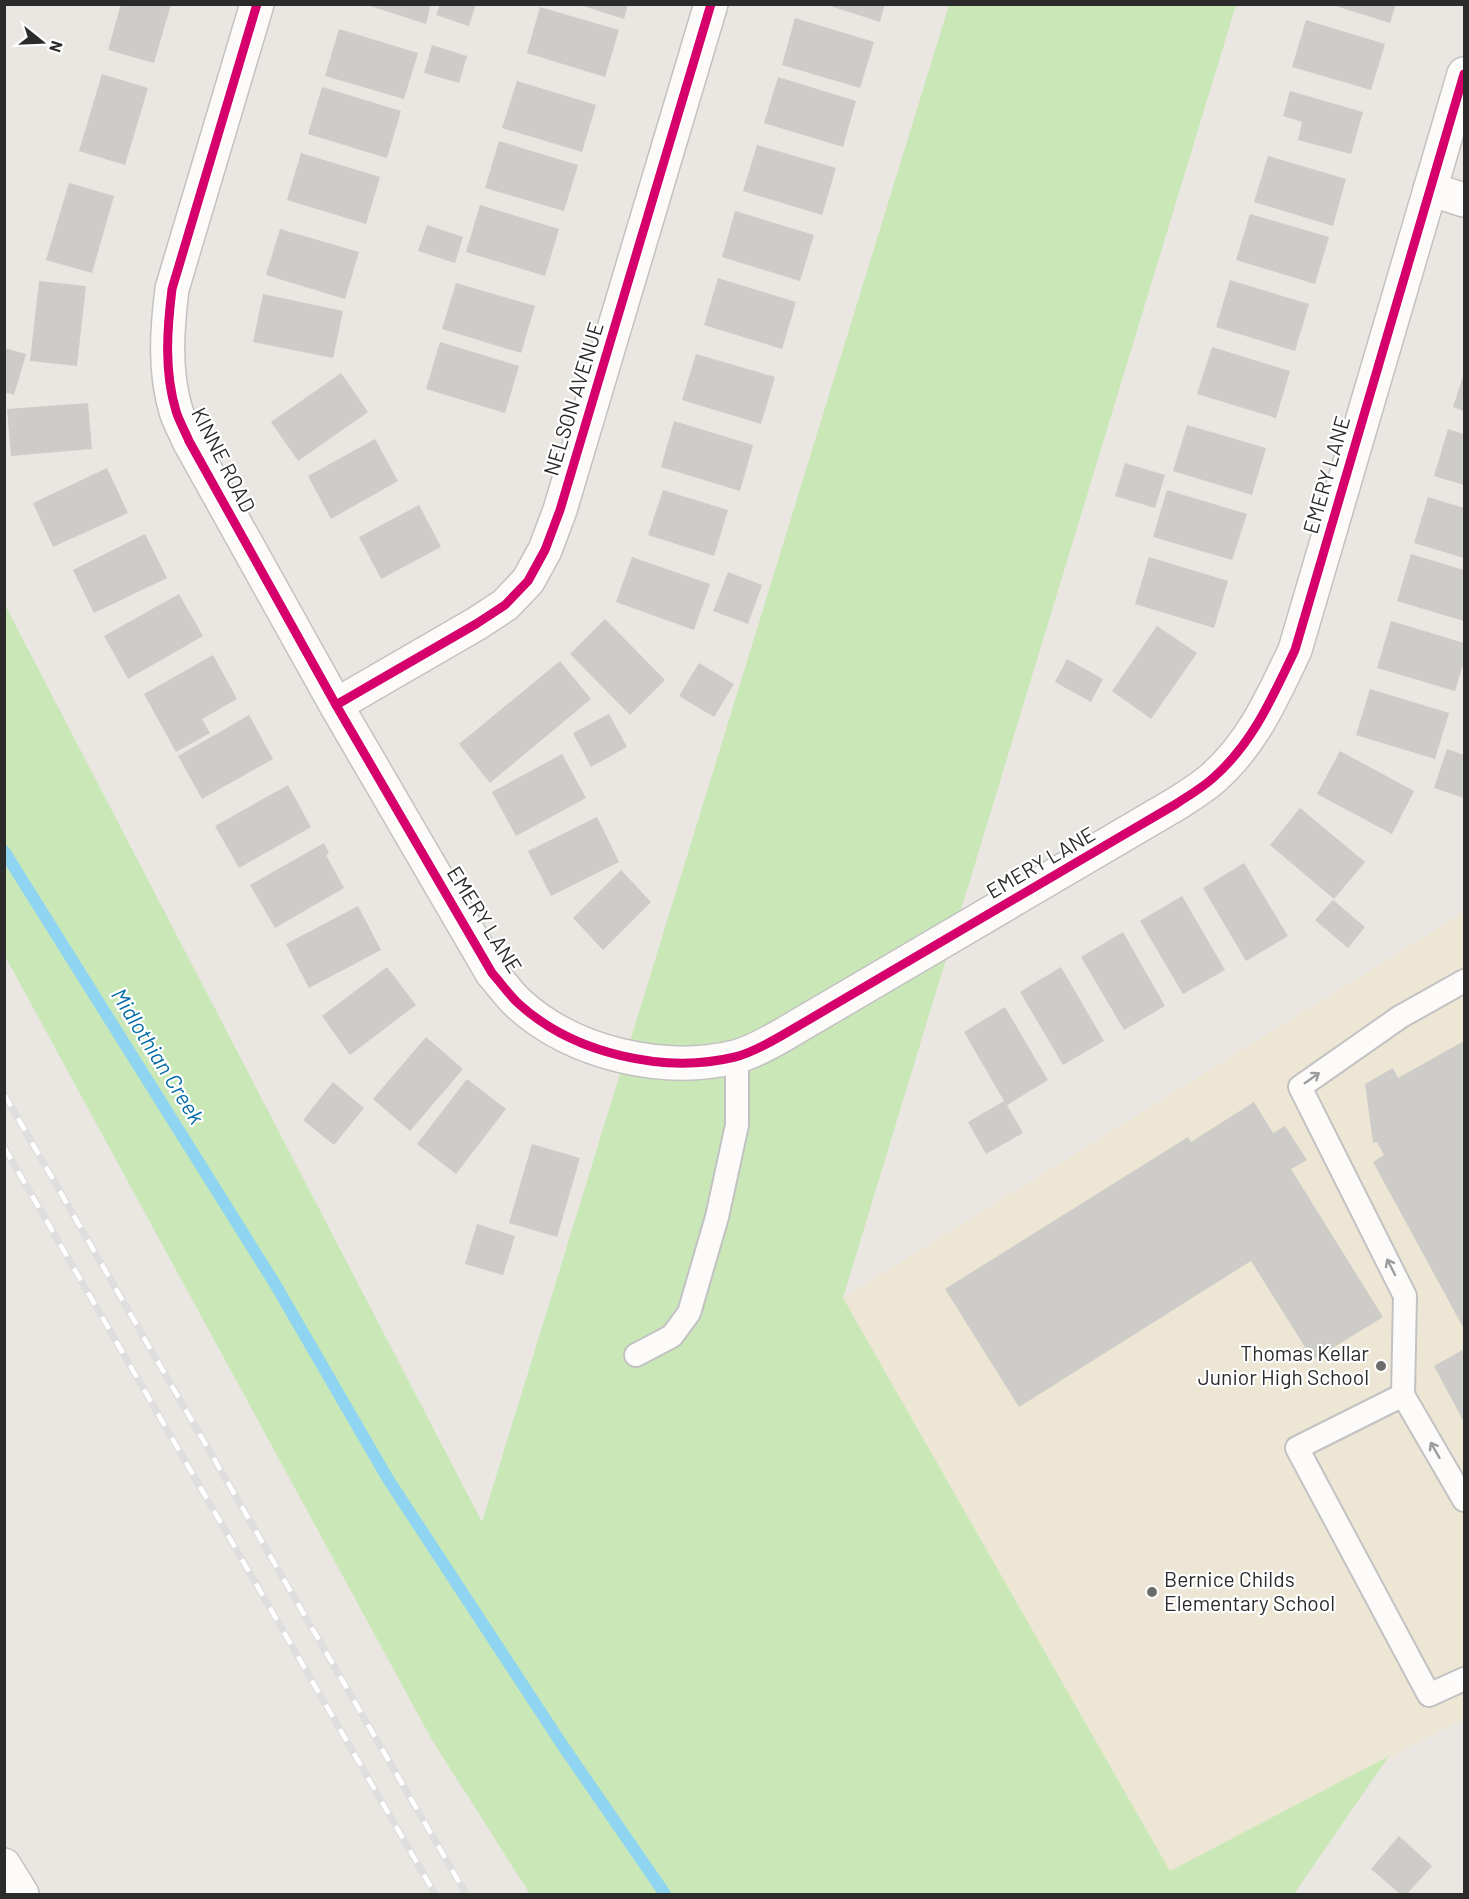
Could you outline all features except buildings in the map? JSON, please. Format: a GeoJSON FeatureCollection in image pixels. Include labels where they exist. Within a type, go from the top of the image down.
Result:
{"type":"FeatureCollection","features":[{"type":"Feature","properties":{"kind":"street","name":"KINNE ROAD"},"geometry":{"type":"LineString","coordinates":[[257,4],[172,289],[168,326],[168,368],[176,411],[189,441],[336,705]]}},
{"type":"Feature","properties":{"kind":"street","name":"NELSON AVENUE"},"geometry":{"type":"LineString","coordinates":[[336,705],[505,605],[528,580],[545,550],[563,499],[711,4]]}},
{"type":"Feature","properties":{"kind":"street","name":"EMERY LANE"},"geometry":{"type":"LineString","coordinates":[[336,705],[492,973],[518,1004],[551,1029],[616,1054],[651,1062],[679,1064],[701,1063],[737,1056],[781,1036],[1176,804],[1213,778],[1239,753],[1260,722],[1295,650],[1464,74]]}},
{"type":"Feature","properties":{"kind":"street"},"geometry":{"type":"LineString","coordinates":[[1430,189],[1464,200]]}},
{"type":"Feature","properties":{"kind":"street"},"geometry":{"type":"LineString","coordinates":[[4,1864],[22,1894]]}},
{"type":"Feature","properties":{"kind":"lane"},"geometry":{"type":"LineString","coordinates":[[1464,981],[1400,1017],[1300,1087],[1405,1296],[1403,1395],[1464,1500]]}},
{"type":"Feature","properties":{"kind":"lane"},"geometry":{"type":"LineString","coordinates":[[636,1355],[672,1336],[689,1313],[717,1217],[737,1125],[737,1056]]}},
{"type":"Feature","properties":{"kind":"lane"},"geometry":{"type":"LineString","coordinates":[[1403,1395],[1297,1448],[1429,1695],[1464,1679]]}},
{"type":"Feature","properties":{"kind":"shaded area","name":"Bernice Childs Elementary School"},"geometry":{"type":"Polygon","coordinates":[[[1464,912],[1464,1719],[1170,1871],[843,1298],[1464,912]]]}},
{"type":"Feature","properties":{"kind":"green space"},"geometry":{"type":"Polygon","coordinates":[[[949,5],[1236,5],[843,1298],[1170,1871],[1389,1756],[1294,1894],[530,1894],[432,1740],[5,956],[4,603],[482,1522],[949,5]]]}},
{"type":"Feature","properties":{"kind":"waterway","name":"Midlothian Creek"},"geometry":{"type":"LineString","coordinates":[[4,851],[275,1284],[388,1479],[563,1746],[665,1894]]}},
{"type":"Feature","properties":{"kind":"railway"},"geometry":{"type":"LineString","coordinates":[[4,1094],[466,1894]]}},
{"type":"Feature","properties":{"kind":"railway"},"geometry":{"type":"LineString","coordinates":[[4,1147],[435,1894]]}},
{"type":"Feature","properties":{"kind":"cycle path"},"geometry":{"type":"LineString","coordinates":[[257,4],[172,289],[168,366],[176,411],[189,441],[336,705],[492,973],[519,1004],[566,1036],[621,1056],[679,1063],[708,1062],[735,1057],[776,1039],[1176,804],[1209,782],[1240,750],[1261,718],[1295,650],[1464,74]]}},
{"type":"Feature","properties":{"kind":"cycle path"},"geometry":{"type":"LineString","coordinates":[[336,705],[505,605],[528,581],[545,550],[560,510],[711,4]]}},
{"type":"Feature","properties":{"kind":"place","name":"Thomas Kellar Junior High School"},"geometry":{"type":"Point","coordinates":[1381,1366]}},
{"type":"Feature","properties":{"kind":"place","name":"Bernice Childs Elementary School"},"geometry":{"type":"Point","coordinates":[1152,1592]}}]}
